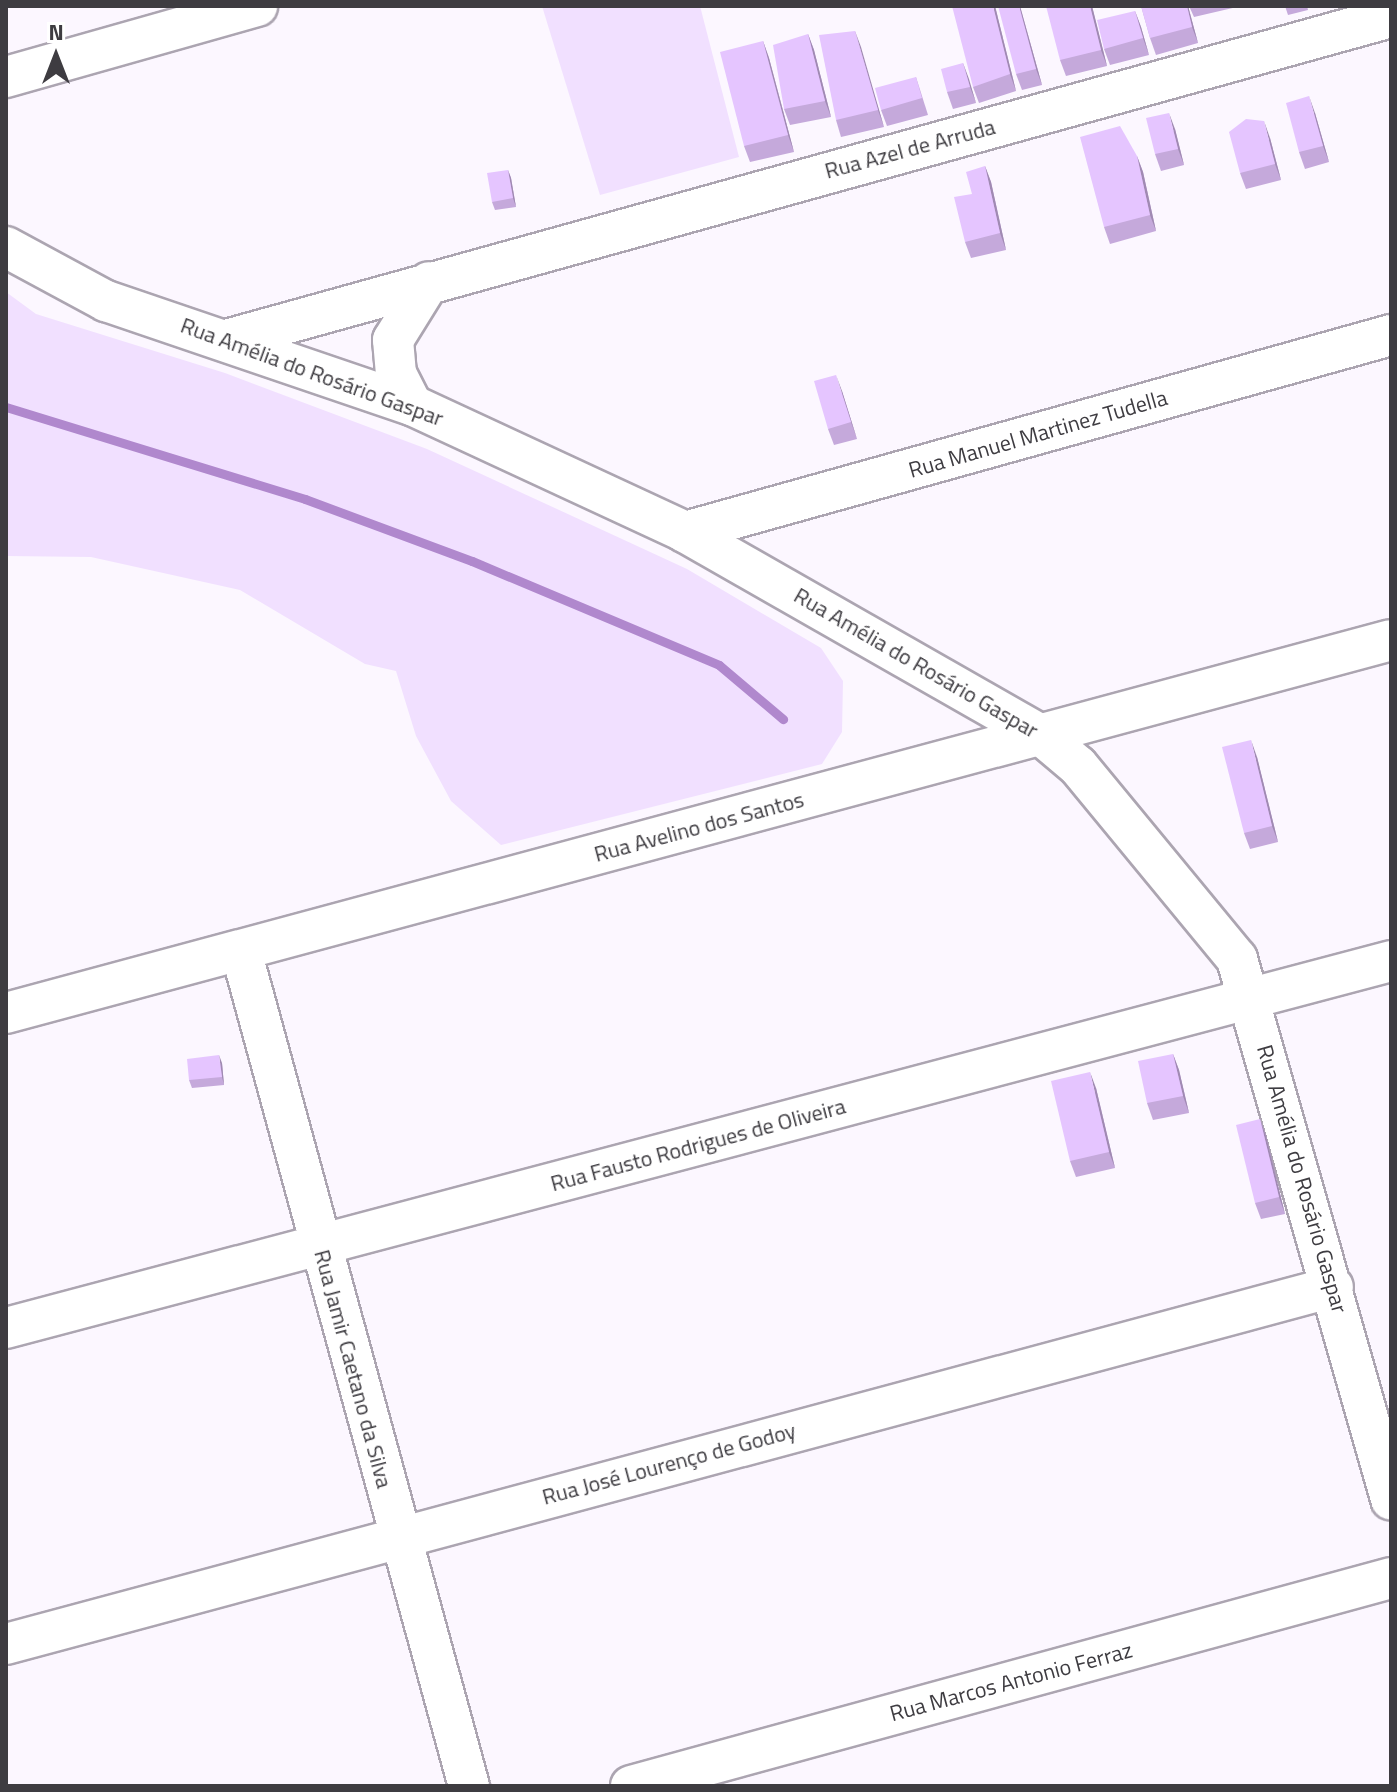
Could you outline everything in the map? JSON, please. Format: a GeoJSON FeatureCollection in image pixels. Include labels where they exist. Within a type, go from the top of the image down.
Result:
{"type":"FeatureCollection","features":[{"type":"Feature","properties":{"kind":"street"},"geometry":{"type":"LineString","coordinates":[[6,77],[257,6]]}},
{"type":"Feature","properties":{"kind":"street","name":"Rua Azel de Arruda"},"geometry":{"type":"LineString","coordinates":[[230,339],[1391,17]]}},
{"type":"Feature","properties":{"kind":"street","name":"Rua Amélia do Rosário Gaspar"},"geometry":{"type":"LineString","coordinates":[[6,247],[106,301],[230,339],[412,405],[685,532],[1041,735],[1078,766],[1211,923],[1237,959],[1252,999],[1391,1499]]}},
{"type":"Feature","properties":{"kind":"street"},"geometry":{"type":"LineString","coordinates":[[412,405],[396,374],[393,340],[429,282]]}},
{"type":"Feature","properties":{"kind":"street","name":"Rua Manuel Martinez Tudella"},"geometry":{"type":"LineString","coordinates":[[685,532],[1391,335]]}},
{"type":"Feature","properties":{"kind":"street","name":"Rua Avelino dos Santos"},"geometry":{"type":"LineString","coordinates":[[6,1013],[1391,640]]}},
{"type":"Feature","properties":{"kind":"street","name":"Rua Jamir Caetano da Silva"},"geometry":{"type":"LineString","coordinates":[[241,951],[398,1537],[469,1786]]}},
{"type":"Feature","properties":{"kind":"street","name":"Rua Fausto Rodrigues de Oliveira"},"geometry":{"type":"LineString","coordinates":[[6,1328],[1391,961]]}},
{"type":"Feature","properties":{"kind":"street","name":"Rua José Lourenço de Godoy"},"geometry":{"type":"LineString","coordinates":[[6,1644],[1333,1287]]}},
{"type":"Feature","properties":{"kind":"street","name":"Rua Marcos Antonio Ferraz"},"geometry":{"type":"LineString","coordinates":[[631,1786],[1391,1578]]}},
{"type":"Feature","properties":{"kind":"shaded area"},"geometry":{"type":"Polygon","coordinates":[[[542,6],[700,6],[739,157],[600,195],[542,6]]]}},
{"type":"Feature","properties":{"kind":"shaded area"},"geometry":{"type":"Polygon","coordinates":[[[6,292],[36,314],[225,373],[427,449],[687,569],[821,648],[843,681],[842,732],[822,764],[501,845],[451,801],[416,736],[396,671],[365,664],[240,590],[91,557],[6,556],[6,292]]]}},
{"type":"Feature","properties":{"kind":"building"},"geometry":{"type":"Polygon","coordinates":[[[952,6],[993,6],[1010,74],[973,87],[952,6]]]}},
{"type":"Feature","properties":{"kind":"building"},"geometry":{"type":"Polygon","coordinates":[[[998,6],[1019,6],[1036,69],[1016,74],[998,6]]]}},
{"type":"Feature","properties":{"kind":"building"},"geometry":{"type":"Polygon","coordinates":[[[1046,6],[1090,6],[1101,50],[1060,60],[1046,6]]]}},
{"type":"Feature","properties":{"kind":"building"},"geometry":{"type":"Polygon","coordinates":[[[1141,6],[1187,6],[1192,27],[1150,38],[1141,6]]]}},
{"type":"Feature","properties":{"kind":"building"},"geometry":{"type":"Polygon","coordinates":[[[1135,11],[1143,38],[1104,49],[1097,20],[1135,11]]]}},
{"type":"Feature","properties":{"kind":"building"},"geometry":{"type":"Polygon","coordinates":[[[855,31],[878,110],[836,120],[819,35],[855,31]]]}},
{"type":"Feature","properties":{"kind":"building"},"geometry":{"type":"Polygon","coordinates":[[[808,34],[825,101],[784,109],[773,45],[808,34]]]}},
{"type":"Feature","properties":{"kind":"building"},"geometry":{"type":"Polygon","coordinates":[[[763,41],[788,135],[744,146],[720,52],[763,41]]]}},
{"type":"Feature","properties":{"kind":"building"},"geometry":{"type":"Polygon","coordinates":[[[963,63],[970,87],[947,92],[941,69],[963,63]]]}},
{"type":"Feature","properties":{"kind":"building"},"geometry":{"type":"Polygon","coordinates":[[[916,77],[922,98],[881,110],[875,88],[916,77]]]}},
{"type":"Feature","properties":{"kind":"building"},"geometry":{"type":"Polygon","coordinates":[[[1309,96],[1323,146],[1299,152],[1286,103],[1309,96]]]}},
{"type":"Feature","properties":{"kind":"building"},"geometry":{"type":"Polygon","coordinates":[[[1169,113],[1178,149],[1155,154],[1146,118],[1169,113]]]}},
{"type":"Feature","properties":{"kind":"building"},"geometry":{"type":"Polygon","coordinates":[[[1246,119],[1264,121],[1275,164],[1240,173],[1229,132],[1246,119]]]}},
{"type":"Feature","properties":{"kind":"building"},"geometry":{"type":"Polygon","coordinates":[[[1120,126],[1137,156],[1150,215],[1104,227],[1080,137],[1120,126]]]}},
{"type":"Feature","properties":{"kind":"building"},"geometry":{"type":"Polygon","coordinates":[[[985,166],[1000,233],[965,242],[954,197],[972,194],[966,172],[985,166]]]}},
{"type":"Feature","properties":{"kind":"building"},"geometry":{"type":"Polygon","coordinates":[[[508,170],[513,198],[492,202],[487,173],[508,170]]]}},
{"type":"Feature","properties":{"kind":"building"},"geometry":{"type":"Polygon","coordinates":[[[836,375],[851,422],[828,429],[814,381],[836,375]]]}},
{"type":"Feature","properties":{"kind":"building"},"geometry":{"type":"Polygon","coordinates":[[[1251,740],[1272,826],[1244,833],[1222,747],[1251,740]]]}},
{"type":"Feature","properties":{"kind":"building"},"geometry":{"type":"Polygon","coordinates":[[[1173,1054],[1183,1096],[1147,1103],[1138,1061],[1173,1054]]]}},
{"type":"Feature","properties":{"kind":"building"},"geometry":{"type":"Polygon","coordinates":[[[219,1055],[222,1077],[189,1080],[187,1059],[219,1055]]]}},
{"type":"Feature","properties":{"kind":"building"},"geometry":{"type":"Polygon","coordinates":[[[1090,1072],[1109,1152],[1070,1161],[1051,1081],[1090,1072]]]}},
{"type":"Feature","properties":{"kind":"building"},"geometry":{"type":"Polygon","coordinates":[[[1260,1119],[1279,1197],[1255,1203],[1236,1125],[1260,1119]]]}},
{"type":"Feature","properties":{"kind":"waterway"},"geometry":{"type":"LineString","coordinates":[[6,407],[305,499],[472,561],[719,665],[783,719]]}}]}
